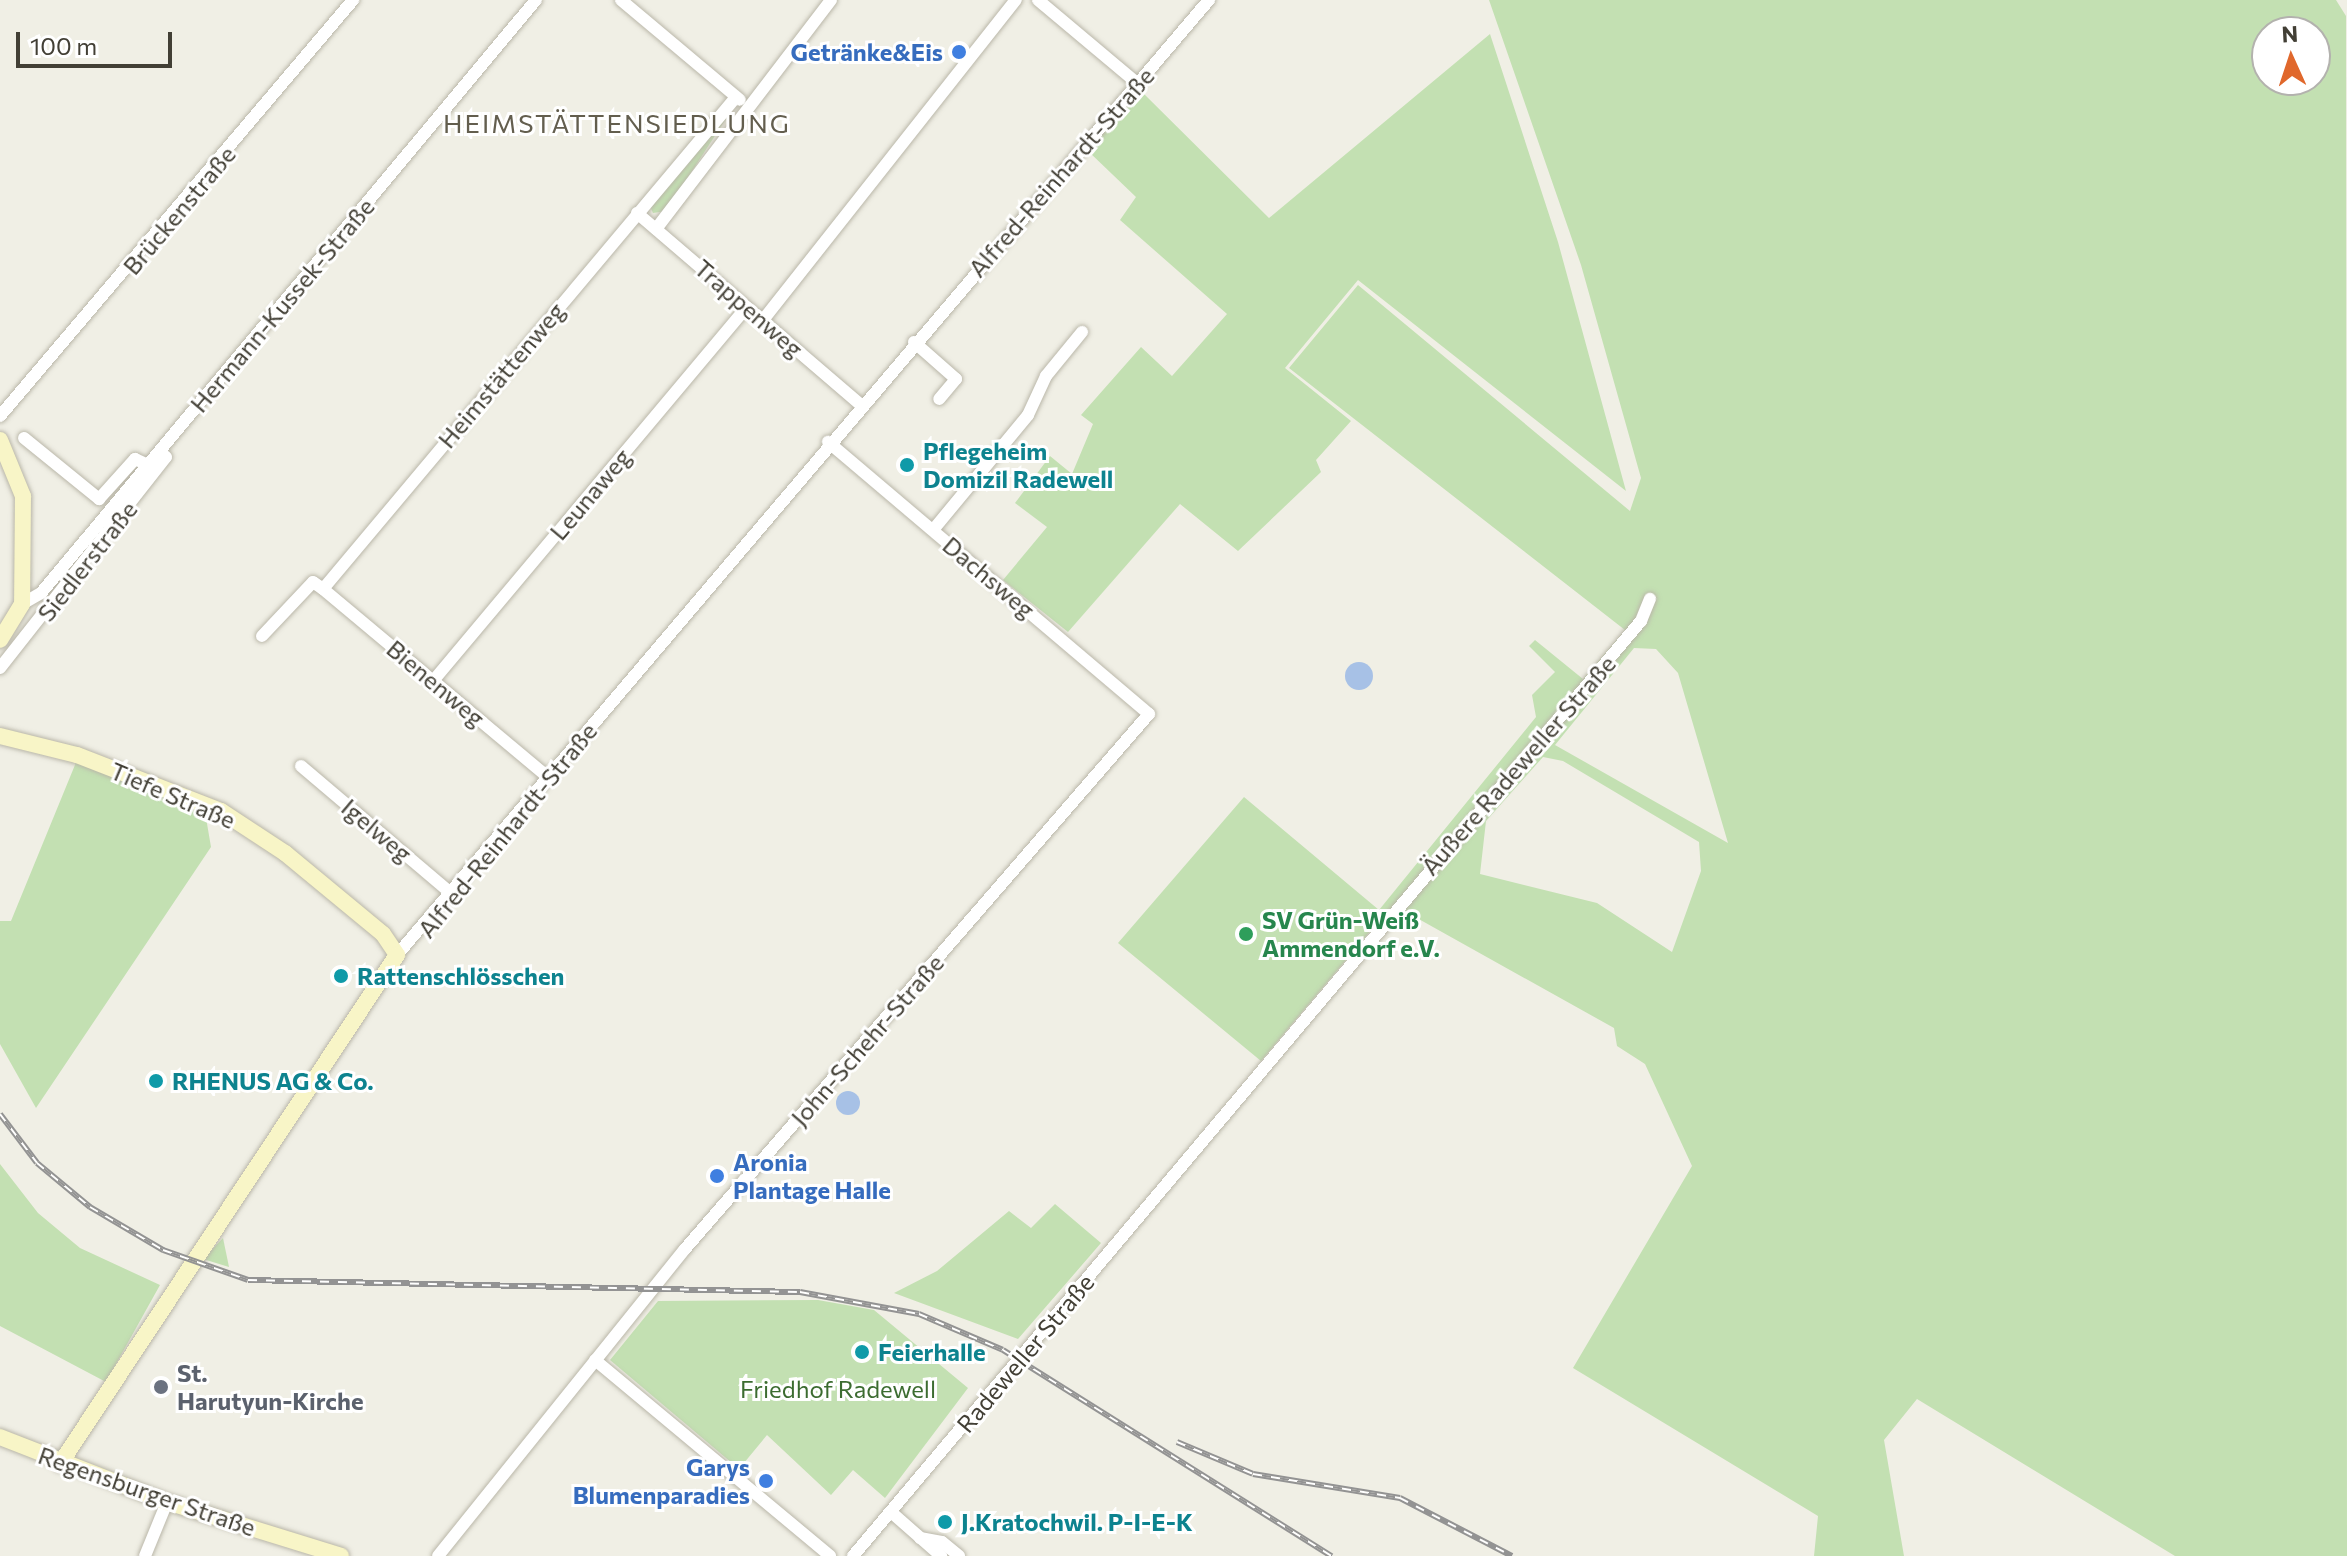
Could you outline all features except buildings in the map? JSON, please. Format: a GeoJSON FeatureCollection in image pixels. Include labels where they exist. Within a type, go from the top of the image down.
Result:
{"type":"FeatureCollection","features":[{"type":"Feature","properties":{"kind":"street","name":"Brückenstraße"},"geometry":{"type":"LineString","coordinates":[[0,416],[353,0]]}},
{"type":"Feature","properties":{"kind":"street","name":"Hermann-Kussek-Straße"},"geometry":{"type":"LineString","coordinates":[[22,604],[41,593],[536,0]]}},
{"type":"Feature","properties":{"kind":"street"},"geometry":{"type":"LineString","coordinates":[[621,0],[741,101]]}},
{"type":"Feature","properties":{"kind":"street","name":"Heimstättenweg"},"geometry":{"type":"LineString","coordinates":[[262,636],[313,582],[323,589],[637,213],[831,0]]}},
{"type":"Feature","properties":{"kind":"street"},"geometry":{"type":"LineString","coordinates":[[763,320],[1016,0]]}},
{"type":"Feature","properties":{"kind":"street"},"geometry":{"type":"LineString","coordinates":[[1038,0],[1137,83]]}},
{"type":"Feature","properties":{"kind":"street","name":"Alfred-Reinhardt-Straße"},"geometry":{"type":"LineString","coordinates":[[60,1464],[138,1336],[397,955],[453,895],[860,404],[1207,1]]}},
{"type":"Feature","properties":{"kind":"street","name":"Heimstättenweg"},"geometry":{"type":"LineString","coordinates":[[656,229],[741,101]]}},
{"type":"Feature","properties":{"kind":"street","name":"Trappenweg"},"geometry":{"type":"LineString","coordinates":[[637,213],[860,404]]}},
{"type":"Feature","properties":{"kind":"street","name":"Leunaweg"},"geometry":{"type":"LineString","coordinates":[[433,681],[747,307]]}},
{"type":"Feature","properties":{"kind":"street"},"geometry":{"type":"LineString","coordinates":[[933,530],[1028,415],[1046,376],[1082,332]]}},
{"type":"Feature","properties":{"kind":"street"},"geometry":{"type":"LineString","coordinates":[[914,342],[956,379],[939,399]]}},
{"type":"Feature","properties":{"kind":"street","name":"Siedlerstraße"},"geometry":{"type":"LineString","coordinates":[[24,438],[99,499],[135,459],[148,465]]}},
{"type":"Feature","properties":{"kind":"street"},"geometry":{"type":"LineString","coordinates":[[0,440],[21,479],[22,604],[0,640]]}},
{"type":"Feature","properties":{"kind":"street","name":"Dachsweg"},"geometry":{"type":"LineString","coordinates":[[828,442],[1149,714]]}},
{"type":"Feature","properties":{"kind":"street","name":"Siedlerstraße"},"geometry":{"type":"LineString","coordinates":[[0,668],[166,457],[160,452]]}},
{"type":"Feature","properties":{"kind":"street","name":"Bienenweg"},"geometry":{"type":"LineString","coordinates":[[323,589],[548,777]]}},
{"type":"Feature","properties":{"kind":"street","name":"Äußere Radeweller Straße"},"geometry":{"type":"LineString","coordinates":[[1198,1150],[1641,621],[1650,599]]}},
{"type":"Feature","properties":{"kind":"street","name":"John-Schehr-Straße"},"geometry":{"type":"LineString","coordinates":[[438,1556],[595,1360],[1149,714]]}},
{"type":"Feature","properties":{"kind":"street","name":"Tiefe Straße"},"geometry":{"type":"LineString","coordinates":[[0,736],[77,755],[221,811],[295,861],[383,934],[397,955]]}},
{"type":"Feature","properties":{"kind":"street","name":"Igelweg"},"geometry":{"type":"LineString","coordinates":[[301,766],[453,895]]}},
{"type":"Feature","properties":{"kind":"street","name":"Radeweller Straße"},"geometry":{"type":"LineString","coordinates":[[853,1556],[1198,1150]]}},
{"type":"Feature","properties":{"kind":"street"},"geometry":{"type":"LineString","coordinates":[[595,1360],[830,1556]]}},
{"type":"Feature","properties":{"kind":"street","name":"Regensburger Straße"},"geometry":{"type":"LineString","coordinates":[[0,1437],[60,1464],[167,1502],[319,1552],[341,1556]]}},
{"type":"Feature","properties":{"kind":"street"},"geometry":{"type":"LineString","coordinates":[[145,1556],[167,1502]]}},
{"type":"Feature","properties":{"kind":"street"},"geometry":{"type":"LineString","coordinates":[[891,1512],[941,1556]]}},
{"type":"Feature","properties":{"kind":"street"},"geometry":{"type":"LineString","coordinates":[[920,1538],[942,1542],[959,1556]]}},
{"type":"Feature","properties":{"kind":"green space"},"geometry":{"type":"Polygon","coordinates":[[[1489,0],[2336,0],[2346,16],[2347,1556],[2175,1556],[1917,1399],[1884,1440],[1904,1556],[1814,1556],[1818,1516],[1573,1368],[1692,1166],[1645,1064],[1617,1046],[1614,1028],[1399,908],[1390,920],[1383,916],[1261,1061],[1118,943],[1244,797],[1379,910],[1536,717],[1532,695],[1555,672],[1529,646],[1535,640],[1583,679],[1625,630],[1289,368],[1358,285],[1630,511],[1641,478],[1581,265],[1489,0]],[[1634,648],[1555,745],[1728,843],[1678,673],[1656,649],[1634,648]],[[1543,757],[1486,821],[1480,874],[1597,903],[1672,952],[1701,871],[1699,842],[1563,761],[1543,757]]]}},
{"type":"Feature","properties":{"kind":"green space"},"geometry":{"type":"Polygon","coordinates":[[[1490,34],[1558,242],[1626,491],[1358,280],[1285,368],[1351,421],[1316,460],[1321,472],[1238,551],[1180,504],[1068,632],[1003,580],[1047,527],[1015,503],[1050,456],[1072,474],[1093,424],[1081,415],[1141,347],[1172,376],[1227,314],[1120,220],[1136,197],[1088,151],[1141,91],[1269,218],[1490,34]]]}},
{"type":"Feature","properties":{"kind":"green space"},"geometry":{"type":"Polygon","coordinates":[[[733,108],[666,211],[653,213],[650,206],[733,108]]]}},
{"type":"Feature","properties":{"kind":"green space"},"geometry":{"type":"Polygon","coordinates":[[[77,760],[204,806],[211,847],[36,1108],[0,1044],[0,921],[11,921],[77,760]]]}},
{"type":"Feature","properties":{"kind":"green space"},"geometry":{"type":"Polygon","coordinates":[[[0,1164],[38,1213],[80,1248],[160,1285],[106,1382],[0,1326],[0,1164]]]}},
{"type":"Feature","properties":{"kind":"green space"},"geometry":{"type":"Polygon","coordinates":[[[1055,1204],[1101,1243],[1018,1339],[894,1293],[937,1271],[1009,1211],[1031,1228],[1055,1204]]]}},
{"type":"Feature","properties":{"kind":"green space"},"geometry":{"type":"Polygon","coordinates":[[[223,1238],[229,1267],[203,1259],[223,1238]]]}},
{"type":"Feature","properties":{"kind":"green space","name":"Friedhof Radewell"},"geometry":{"type":"Polygon","coordinates":[[[818,1300],[874,1310],[968,1388],[885,1498],[853,1470],[831,1495],[767,1435],[739,1469],[610,1360],[658,1301],[818,1300]]]}},
{"type":"Feature","properties":{"kind":"water"},"geometry":{"type":"Polygon","coordinates":[[[1359,662],[1369,666],[1373,676],[1369,686],[1359,690],[1349,686],[1345,676],[1349,666],[1359,662]]]}},
{"type":"Feature","properties":{"kind":"water"},"geometry":{"type":"Polygon","coordinates":[[[848,1091],[859,1098],[860,1103],[853,1114],[848,1115],[837,1108],[836,1103],[843,1092],[848,1091]]]}},
{"type":"Feature","properties":{"kind":"railway"},"geometry":{"type":"LineString","coordinates":[[0,1114],[37,1163],[90,1207],[163,1250],[248,1280],[800,1292],[919,1314],[1003,1350],[1332,1556]]}},
{"type":"Feature","properties":{"kind":"railway"},"geometry":{"type":"LineString","coordinates":[[1177,1442],[1253,1474],[1400,1498],[1512,1556]]}},
{"type":"Feature","properties":{"kind":"place","name":"Getränke&Eis"},"geometry":{"type":"Point","coordinates":[959,52]}},
{"type":"Feature","properties":{"kind":"place","name":"Pflegeheim Domizil Radewell"},"geometry":{"type":"Point","coordinates":[907,465]}},
{"type":"Feature","properties":{"kind":"place","name":"SV Grün-Weiß Ammendorf e.V."},"geometry":{"type":"Point","coordinates":[1246,934]}},
{"type":"Feature","properties":{"kind":"place","name":"Rattenschlösschen"},"geometry":{"type":"Point","coordinates":[341,976]}},
{"type":"Feature","properties":{"kind":"place","name":"RHENUS AG & Co."},"geometry":{"type":"Point","coordinates":[156,1081]}},
{"type":"Feature","properties":{"kind":"place","name":"Aronia Plantage Halle"},"geometry":{"type":"Point","coordinates":[717,1176]}},
{"type":"Feature","properties":{"kind":"place","name":"Feierhalle"},"geometry":{"type":"Point","coordinates":[862,1352]}},
{"type":"Feature","properties":{"kind":"place","name":"St. Harutyun-Kirche"},"geometry":{"type":"Point","coordinates":[161,1387]}},
{"type":"Feature","properties":{"kind":"place","name":"Garys Blumenparadies"},"geometry":{"type":"Point","coordinates":[766,1481]}},
{"type":"Feature","properties":{"kind":"place","name":"J.Kratochwil. P-I-E-K"},"geometry":{"type":"Point","coordinates":[945,1522]}},
{"type":"Feature","properties":{"kind":"district","name":"HEIMSTÄTTENSIEDLUNG"},"geometry":{"type":"Point","coordinates":[617,123]}}]}
